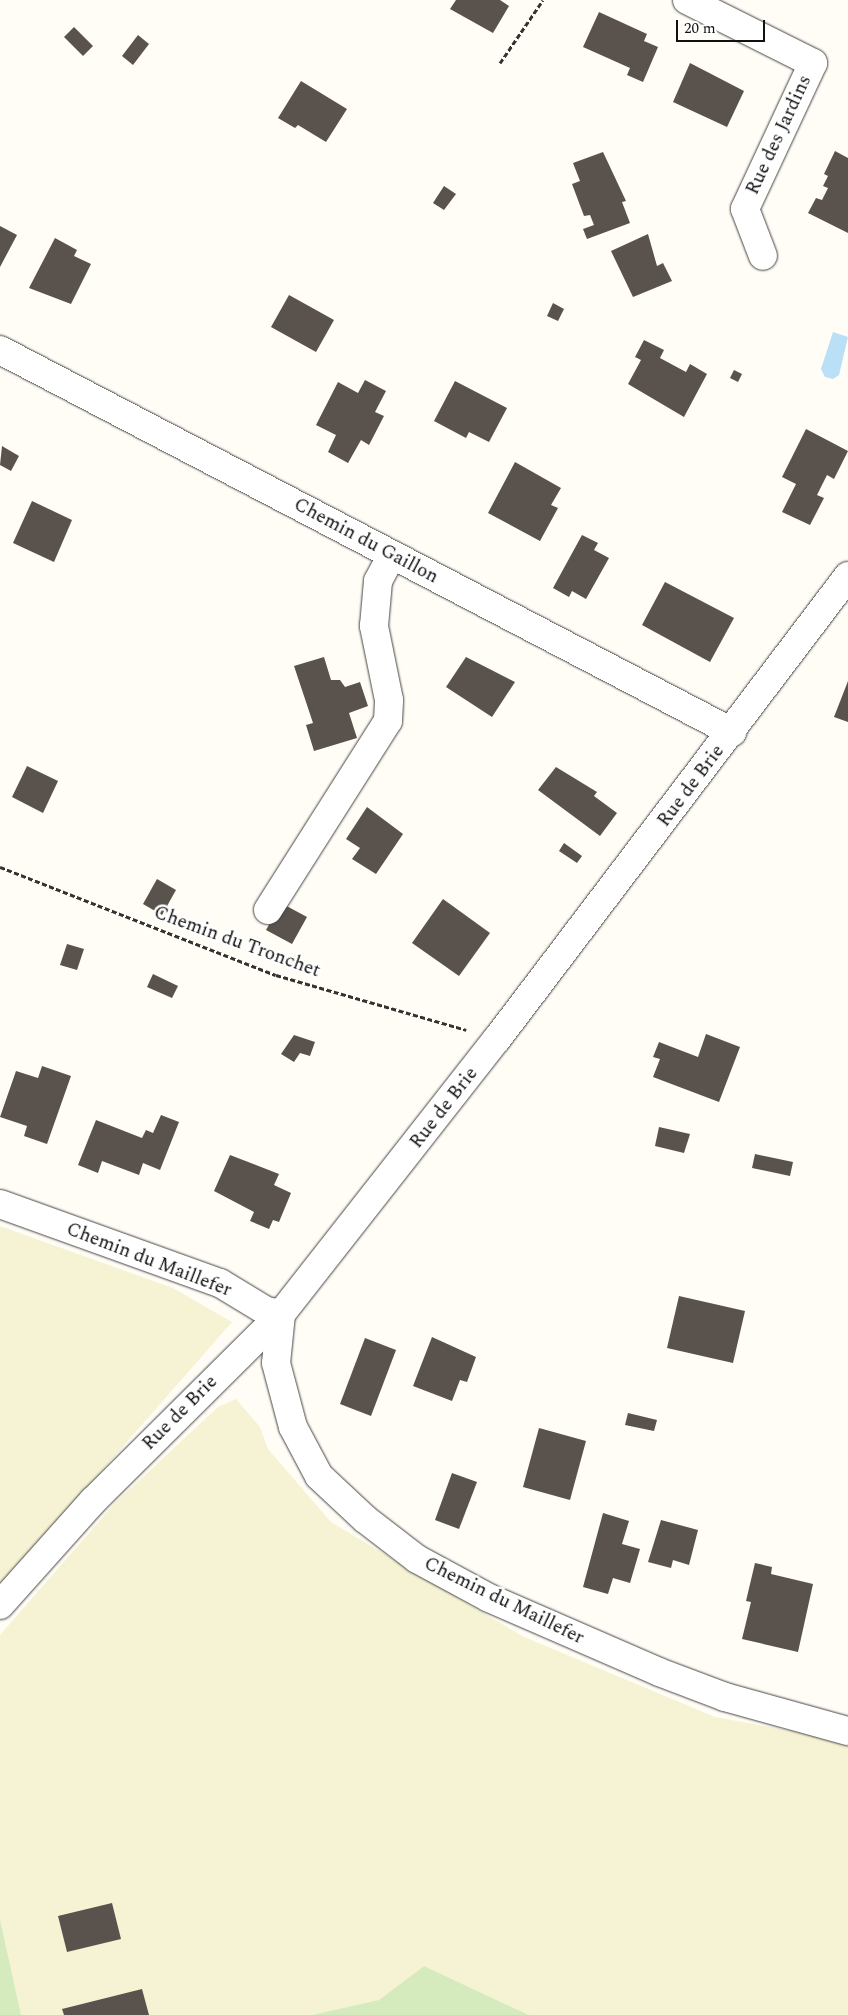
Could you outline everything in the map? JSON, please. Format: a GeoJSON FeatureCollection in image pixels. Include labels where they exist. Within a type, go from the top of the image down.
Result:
{"type":"FeatureCollection","features":[{"type":"Feature","properties":{"kind":"street","name":"Rue des Jardins"},"geometry":{"type":"LineString","coordinates":[[687,0],[722,8],[813,63],[745,209],[763,256]]}},
{"type":"Feature","properties":{"kind":"street","name":"Chemin du Gaillon"},"geometry":{"type":"LineString","coordinates":[[0,350],[732,732]]}},
{"type":"Feature","properties":{"kind":"street"},"geometry":{"type":"LineString","coordinates":[[268,910],[388,721],[389,700],[374,626],[378,581],[392,555]]}},
{"type":"Feature","properties":{"kind":"street","name":"Rue de Brie"},"geometry":{"type":"LineString","coordinates":[[0,1605],[93,1501],[282,1314],[497,1039],[732,732],[848,576]]}},
{"type":"Feature","properties":{"kind":"street","name":"Chemin du Maillefer"},"geometry":{"type":"LineString","coordinates":[[0,1204],[220,1283],[266,1311],[282,1314],[276,1363],[293,1427],[319,1476],[364,1519],[417,1559],[489,1598],[659,1672],[725,1696],[848,1731]]}},
{"type":"Feature","properties":{"kind":"path"},"geometry":{"type":"LineString","coordinates":[[500,63],[543,0]]}},
{"type":"Feature","properties":{"kind":"path","name":"Chemin du Tronchet"},"geometry":{"type":"LineString","coordinates":[[0,867],[276,975],[497,1039]]}},
{"type":"Feature","properties":{"kind":"shaded area"},"geometry":{"type":"Polygon","coordinates":[[[0,1226],[173,1288],[232,1322],[0,1587],[0,1226]]]}},
{"type":"Feature","properties":{"kind":"shaded area"},"geometry":{"type":"Polygon","coordinates":[[[236,1399],[260,1427],[268,1449],[331,1522],[522,1636],[715,1717],[848,1741],[848,2015],[529,2015],[424,1966],[380,2000],[312,2015],[21,2015],[0,1919],[0,1635],[115,1503],[218,1407],[236,1399]]]}},
{"type":"Feature","properties":{"kind":"green space"},"geometry":{"type":"Polygon","coordinates":[[[0,1919],[21,2015],[0,2015],[0,1919]]]}},
{"type":"Feature","properties":{"kind":"green space"},"geometry":{"type":"Polygon","coordinates":[[[424,1966],[529,2015],[312,2015],[379,2000],[424,1966]]]}},
{"type":"Feature","properties":{"kind":"water"},"geometry":{"type":"Polygon","coordinates":[[[833,332],[848,337],[839,375],[833,379],[825,377],[821,369],[833,332]]]}},
{"type":"Feature","properties":{"kind":"building"},"geometry":{"type":"Polygon","coordinates":[[[456,0],[500,0],[509,6],[493,33],[450,9],[456,0]]]}},
{"type":"Feature","properties":{"kind":"building"},"geometry":{"type":"Polygon","coordinates":[[[599,12],[647,34],[644,41],[658,47],[643,82],[627,75],[630,68],[583,47],[599,12]]]}},
{"type":"Feature","properties":{"kind":"building"},"geometry":{"type":"Polygon","coordinates":[[[74,27],[93,46],[83,56],[64,37],[74,27]]]}},
{"type":"Feature","properties":{"kind":"building"},"geometry":{"type":"Polygon","coordinates":[[[138,35],[149,44],[133,65],[122,56],[138,35]]]}},
{"type":"Feature","properties":{"kind":"building"},"geometry":{"type":"Polygon","coordinates":[[[690,63],[744,91],[727,127],[673,102],[690,63]]]}},
{"type":"Feature","properties":{"kind":"building"},"geometry":{"type":"Polygon","coordinates":[[[301,81],[347,109],[326,142],[298,125],[295,128],[278,118],[301,81]]]}},
{"type":"Feature","properties":{"kind":"building"},"geometry":{"type":"Polygon","coordinates":[[[835,151],[848,158],[848,233],[808,213],[816,198],[822,200],[828,188],[823,186],[828,176],[824,174],[835,151]]]}},
{"type":"Feature","properties":{"kind":"building"},"geometry":{"type":"Polygon","coordinates":[[[603,152],[626,201],[622,202],[630,223],[587,239],[583,229],[594,225],[590,215],[584,216],[572,184],[580,181],[573,163],[603,152]]]}},
{"type":"Feature","properties":{"kind":"building"},"geometry":{"type":"Polygon","coordinates":[[[444,186],[456,194],[444,210],[433,203],[444,186]]]}},
{"type":"Feature","properties":{"kind":"building"},"geometry":{"type":"Polygon","coordinates":[[[0,226],[17,235],[0,267],[0,226]]]}},
{"type":"Feature","properties":{"kind":"building"},"geometry":{"type":"Polygon","coordinates":[[[648,234],[657,266],[663,263],[672,281],[633,297],[611,251],[648,234]]]}},
{"type":"Feature","properties":{"kind":"building"},"geometry":{"type":"Polygon","coordinates":[[[55,238],[77,250],[74,256],[91,264],[71,304],[29,288],[55,238]]]}},
{"type":"Feature","properties":{"kind":"building"},"geometry":{"type":"Polygon","coordinates":[[[289,295],[334,320],[316,352],[271,327],[289,295]]]}},
{"type":"Feature","properties":{"kind":"building"},"geometry":{"type":"Polygon","coordinates":[[[553,303],[564,309],[558,321],[547,316],[553,303]]]}},
{"type":"Feature","properties":{"kind":"building"},"geometry":{"type":"Polygon","coordinates":[[[644,340],[664,350],[660,358],[686,372],[690,364],[707,374],[684,417],[628,384],[641,360],[635,357],[644,340]]]}},
{"type":"Feature","properties":{"kind":"building"},"geometry":{"type":"Polygon","coordinates":[[[734,370],[742,374],[738,382],[730,378],[734,370]]]}},
{"type":"Feature","properties":{"kind":"building"},"geometry":{"type":"Polygon","coordinates":[[[365,380],[386,391],[375,412],[384,416],[369,445],[361,440],[348,463],[328,452],[336,435],[316,425],[338,382],[358,393],[365,380]]]}},
{"type":"Feature","properties":{"kind":"building"},"geometry":{"type":"Polygon","coordinates":[[[455,381],[507,408],[489,442],[469,432],[466,438],[434,421],[455,381]]]}},
{"type":"Feature","properties":{"kind":"building"},"geometry":{"type":"Polygon","coordinates":[[[806,429],[848,451],[834,479],[827,475],[817,495],[824,498],[810,525],[782,512],[796,484],[782,477],[806,429]]]}},
{"type":"Feature","properties":{"kind":"building"},"geometry":{"type":"Polygon","coordinates":[[[2,446],[19,456],[11,471],[0,465],[2,446]]]}},
{"type":"Feature","properties":{"kind":"building"},"geometry":{"type":"Polygon","coordinates":[[[515,462],[561,488],[551,505],[558,508],[540,541],[488,513],[515,462]]]}},
{"type":"Feature","properties":{"kind":"building"},"geometry":{"type":"Polygon","coordinates":[[[32,501],[72,520],[54,562],[13,543],[32,501]]]}},
{"type":"Feature","properties":{"kind":"building"},"geometry":{"type":"Polygon","coordinates":[[[582,535],[598,543],[594,550],[609,558],[586,599],[572,591],[569,597],[553,588],[582,535]]]}},
{"type":"Feature","properties":{"kind":"building"},"geometry":{"type":"Polygon","coordinates":[[[665,582],[734,618],[710,662],[642,625],[665,582]]]}},
{"type":"Feature","properties":{"kind":"building"},"geometry":{"type":"Polygon","coordinates":[[[324,657],[331,680],[340,680],[345,687],[360,682],[368,706],[349,713],[357,738],[314,751],[306,725],[313,723],[294,666],[324,657]]]}},
{"type":"Feature","properties":{"kind":"building"},"geometry":{"type":"Polygon","coordinates":[[[466,657],[515,682],[492,717],[446,687],[466,657]]]}},
{"type":"Feature","properties":{"kind":"building"},"geometry":{"type":"Polygon","coordinates":[[[848,681],[848,722],[834,717],[848,681]]]}},
{"type":"Feature","properties":{"kind":"building"},"geometry":{"type":"Polygon","coordinates":[[[27,766],[58,781],[43,813],[12,797],[27,766]]]}},
{"type":"Feature","properties":{"kind":"building"},"geometry":{"type":"Polygon","coordinates":[[[556,767],[597,792],[594,796],[617,813],[600,836],[538,790],[556,767]]]}},
{"type":"Feature","properties":{"kind":"building"},"geometry":{"type":"Polygon","coordinates":[[[367,807],[403,834],[376,874],[352,859],[360,848],[346,839],[367,807]]]}},
{"type":"Feature","properties":{"kind":"building"},"geometry":{"type":"Polygon","coordinates":[[[564,843],[582,856],[577,863],[559,851],[564,843]]]}},
{"type":"Feature","properties":{"kind":"building"},"geometry":{"type":"Polygon","coordinates":[[[157,879],[176,890],[162,915],[143,904],[157,879]]]}},
{"type":"Feature","properties":{"kind":"building"},"geometry":{"type":"Polygon","coordinates":[[[443,899],[490,933],[459,976],[412,943],[443,899]]]}},
{"type":"Feature","properties":{"kind":"building"},"geometry":{"type":"Polygon","coordinates":[[[281,903],[307,917],[292,944],[266,930],[281,903]]]}},
{"type":"Feature","properties":{"kind":"building"},"geometry":{"type":"Polygon","coordinates":[[[67,944],[84,949],[77,970],[60,965],[67,944]]]}},
{"type":"Feature","properties":{"kind":"building"},"geometry":{"type":"Polygon","coordinates":[[[153,974],[178,986],[172,998],[147,987],[153,974]]]}},
{"type":"Feature","properties":{"kind":"building"},"geometry":{"type":"Polygon","coordinates":[[[706,1034],[740,1047],[719,1102],[653,1077],[660,1059],[653,1057],[659,1042],[698,1057],[706,1034]]]}},
{"type":"Feature","properties":{"kind":"building"},"geometry":{"type":"Polygon","coordinates":[[[294,1035],[315,1042],[310,1056],[300,1053],[294,1062],[281,1054],[294,1035]]]}},
{"type":"Feature","properties":{"kind":"building"},"geometry":{"type":"Polygon","coordinates":[[[42,1066],[71,1076],[47,1144],[24,1136],[27,1126],[0,1117],[16,1071],[38,1078],[42,1066]]]}},
{"type":"Feature","properties":{"kind":"building"},"geometry":{"type":"Polygon","coordinates":[[[161,1115],[179,1122],[160,1170],[143,1163],[139,1175],[102,1161],[98,1173],[78,1165],[96,1120],[142,1138],[146,1130],[153,1133],[161,1115]]]}},
{"type":"Feature","properties":{"kind":"building"},"geometry":{"type":"Polygon","coordinates":[[[659,1127],[690,1134],[684,1153],[655,1146],[659,1127]]]}},
{"type":"Feature","properties":{"kind":"building"},"geometry":{"type":"Polygon","coordinates":[[[755,1154],[793,1162],[790,1176],[752,1168],[755,1154]]]}},
{"type":"Feature","properties":{"kind":"building"},"geometry":{"type":"Polygon","coordinates":[[[230,1155],[279,1174],[274,1185],[291,1193],[279,1222],[273,1220],[269,1229],[250,1221],[254,1212],[214,1191],[230,1155]]]}},
{"type":"Feature","properties":{"kind":"building"},"geometry":{"type":"Polygon","coordinates":[[[679,1296],[745,1311],[733,1363],[667,1348],[679,1296]]]}},
{"type":"Feature","properties":{"kind":"building"},"geometry":{"type":"Polygon","coordinates":[[[432,1337],[476,1357],[467,1382],[460,1380],[452,1401],[413,1386],[432,1337]]]}},
{"type":"Feature","properties":{"kind":"building"},"geometry":{"type":"Polygon","coordinates":[[[365,1338],[396,1350],[371,1416],[340,1404],[365,1338]]]}},
{"type":"Feature","properties":{"kind":"building"},"geometry":{"type":"Polygon","coordinates":[[[628,1413],[657,1420],[654,1431],[625,1425],[628,1413]]]}},
{"type":"Feature","properties":{"kind":"building"},"geometry":{"type":"Polygon","coordinates":[[[539,1428],[586,1441],[570,1500],[523,1487],[539,1428]]]}},
{"type":"Feature","properties":{"kind":"building"},"geometry":{"type":"Polygon","coordinates":[[[452,1473],[477,1482],[459,1529],[435,1520],[452,1473]]]}},
{"type":"Feature","properties":{"kind":"building"},"geometry":{"type":"Polygon","coordinates":[[[603,1513],[629,1521],[622,1544],[640,1549],[630,1583],[613,1578],[608,1594],[583,1587],[603,1513]]]}},
{"type":"Feature","properties":{"kind":"building"},"geometry":{"type":"Polygon","coordinates":[[[661,1520],[698,1530],[689,1565],[673,1560],[671,1568],[648,1562],[661,1520]]]}},
{"type":"Feature","properties":{"kind":"building"},"geometry":{"type":"Polygon","coordinates":[[[755,1563],[772,1567],[771,1574],[813,1584],[798,1652],[742,1639],[751,1602],[746,1601],[755,1563]]]}},
{"type":"Feature","properties":{"kind":"building"},"geometry":{"type":"Polygon","coordinates":[[[112,1903],[121,1939],[67,1952],[58,1916],[112,1903]]]}},
{"type":"Feature","properties":{"kind":"building"},"geometry":{"type":"Polygon","coordinates":[[[142,1989],[149,2015],[64,2015],[62,2009],[142,1989]]]}}]}
